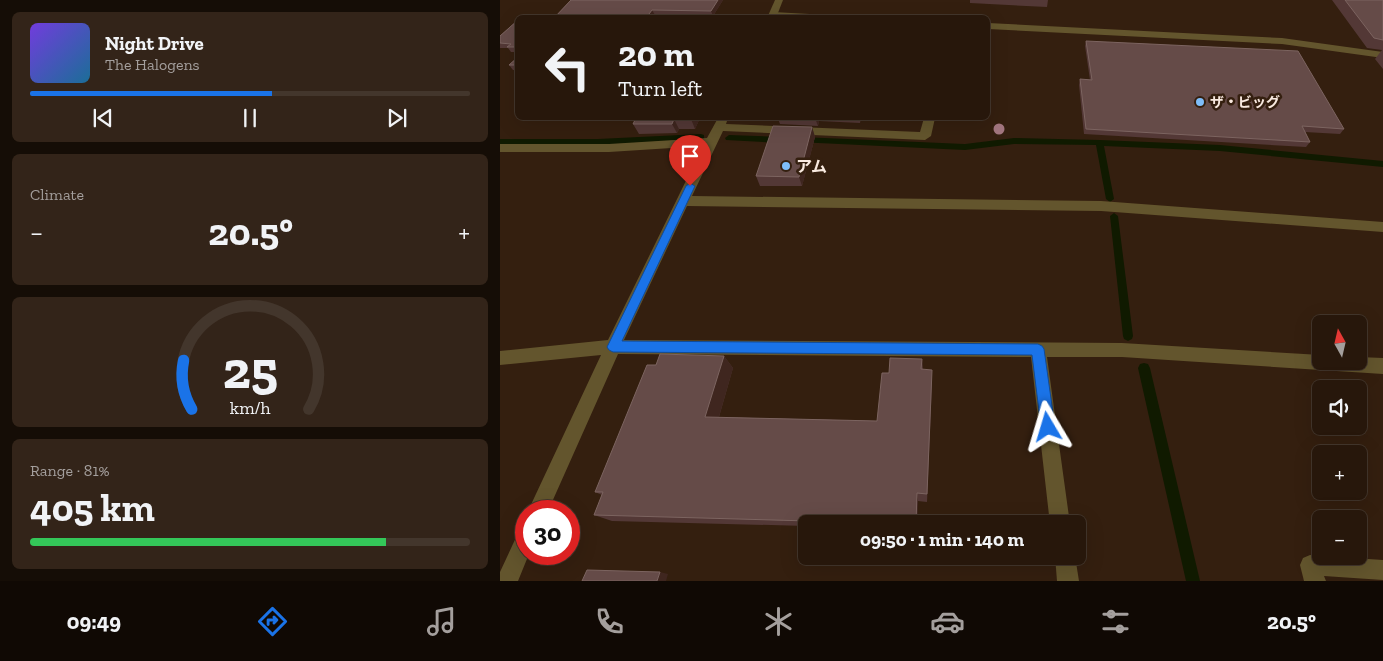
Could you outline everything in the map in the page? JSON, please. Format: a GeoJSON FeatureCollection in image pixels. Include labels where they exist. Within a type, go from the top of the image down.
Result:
{"type":"FeatureCollection","features":[{"type":"Feature","properties":{"kind":"street"},"geometry":{"type":"LineString","coordinates":[[772,15],[779,0]]}},
{"type":"Feature","properties":{"kind":"street"},"geometry":{"type":"LineString","coordinates":[[990,26],[1282,41],[1383,55]]}},
{"type":"Feature","properties":{"kind":"street"},"geometry":{"type":"LineString","coordinates":[[543,500],[613,347],[721,122],[925,136],[929,120]]}},
{"type":"Feature","properties":{"kind":"street"},"geometry":{"type":"LineString","coordinates":[[500,148],[609,148],[711,142]]}},
{"type":"Feature","properties":{"kind":"street"},"geometry":{"type":"LineString","coordinates":[[683,201],[1101,206],[1383,227]]}},
{"type":"Feature","properties":{"kind":"street"},"geometry":{"type":"LineString","coordinates":[[500,358],[613,347],[1038,349],[1122,350],[1383,366]]}},
{"type":"Feature","properties":{"kind":"street"},"geometry":{"type":"LineString","coordinates":[[1038,349],[1059,515]]}},
{"type":"Feature","properties":{"kind":"street"},"geometry":{"type":"LineString","coordinates":[[507,581],[515,563]]}},
{"type":"Feature","properties":{"kind":"street"},"geometry":{"type":"LineString","coordinates":[[1065,565],[1068,581]]}},
{"type":"Feature","properties":{"kind":"street"},"geometry":{"type":"LineString","coordinates":[[1315,581],[1310,566],[1383,570]]}},
{"type":"Feature","properties":{"kind":"building"},"geometry":{"type":"Polygon","coordinates":[[[571,0],[718,0],[711,11],[652,10],[648,15],[557,15],[571,0]]]}},
{"type":"Feature","properties":{"kind":"building"},"geometry":{"type":"Polygon","coordinates":[[[1345,0],[1383,0],[1383,40],[1374,38],[1345,0]]]}},
{"type":"Feature","properties":{"kind":"building"},"geometry":{"type":"Polygon","coordinates":[[[515,23],[515,47],[507,47],[511,44],[500,43],[500,36],[515,23]]]}},
{"type":"Feature","properties":{"kind":"building"},"geometry":{"type":"Polygon","coordinates":[[[1086,41],[1298,51],[1344,129],[1302,126],[1310,142],[1086,129],[1080,79],[1092,80],[1086,41]]]}},
{"type":"Feature","properties":{"kind":"building"},"geometry":{"type":"Polygon","coordinates":[[[515,60],[515,65],[509,65],[515,60]]]}},
{"type":"Feature","properties":{"kind":"building"},"geometry":{"type":"Polygon","coordinates":[[[635,120],[674,120],[672,124],[633,124],[635,120]]]}},
{"type":"Feature","properties":{"kind":"building"},"geometry":{"type":"Polygon","coordinates":[[[773,126],[812,127],[799,177],[756,176],[773,126]]]}},
{"type":"Feature","properties":{"kind":"building"},"geometry":{"type":"Polygon","coordinates":[[[660,354],[724,356],[705,417],[877,421],[882,373],[889,373],[890,358],[922,359],[921,369],[932,370],[927,494],[917,493],[916,515],[798,515],[798,521],[594,515],[603,492],[595,492],[647,365],[656,365],[660,354]]]}},
{"type":"Feature","properties":{"kind":"building"},"geometry":{"type":"Polygon","coordinates":[[[587,570],[660,572],[657,581],[582,581],[587,570]]]}},
{"type":"Feature","properties":{"kind":"waterway"},"geometry":{"type":"LineString","coordinates":[[500,142],[598,142],[701,137]]}},
{"type":"Feature","properties":{"kind":"waterway"},"geometry":{"type":"LineString","coordinates":[[729,138],[781,140]]}},
{"type":"Feature","properties":{"kind":"waterway"},"geometry":{"type":"LineString","coordinates":[[800,140],[965,147],[1014,141],[1100,143]]}},
{"type":"Feature","properties":{"kind":"waterway"},"geometry":{"type":"LineString","coordinates":[[1100,143],[1220,148],[1383,164]]}},
{"type":"Feature","properties":{"kind":"waterway"},"geometry":{"type":"LineString","coordinates":[[1100,143],[1110,199]]}},
{"type":"Feature","properties":{"kind":"waterway"},"geometry":{"type":"LineString","coordinates":[[1114,216],[1128,336]]}},
{"type":"Feature","properties":{"kind":"waterway"},"geometry":{"type":"LineString","coordinates":[[1144,368],[1193,581]]}},
{"type":"Feature","properties":{"kind":"place","name":"ザ・ビッグ"},"geometry":{"type":"Point","coordinates":[1200,102]}},
{"type":"Feature","properties":{"kind":"place","name":"アム"},"geometry":{"type":"Point","coordinates":[786,166]}},
{"type":"Feature","properties":{"kind":"route"},"geometry":{"type":"LineString","coordinates":[[690,186],[613,347],[1038,349],[1048,427]]}}]}
